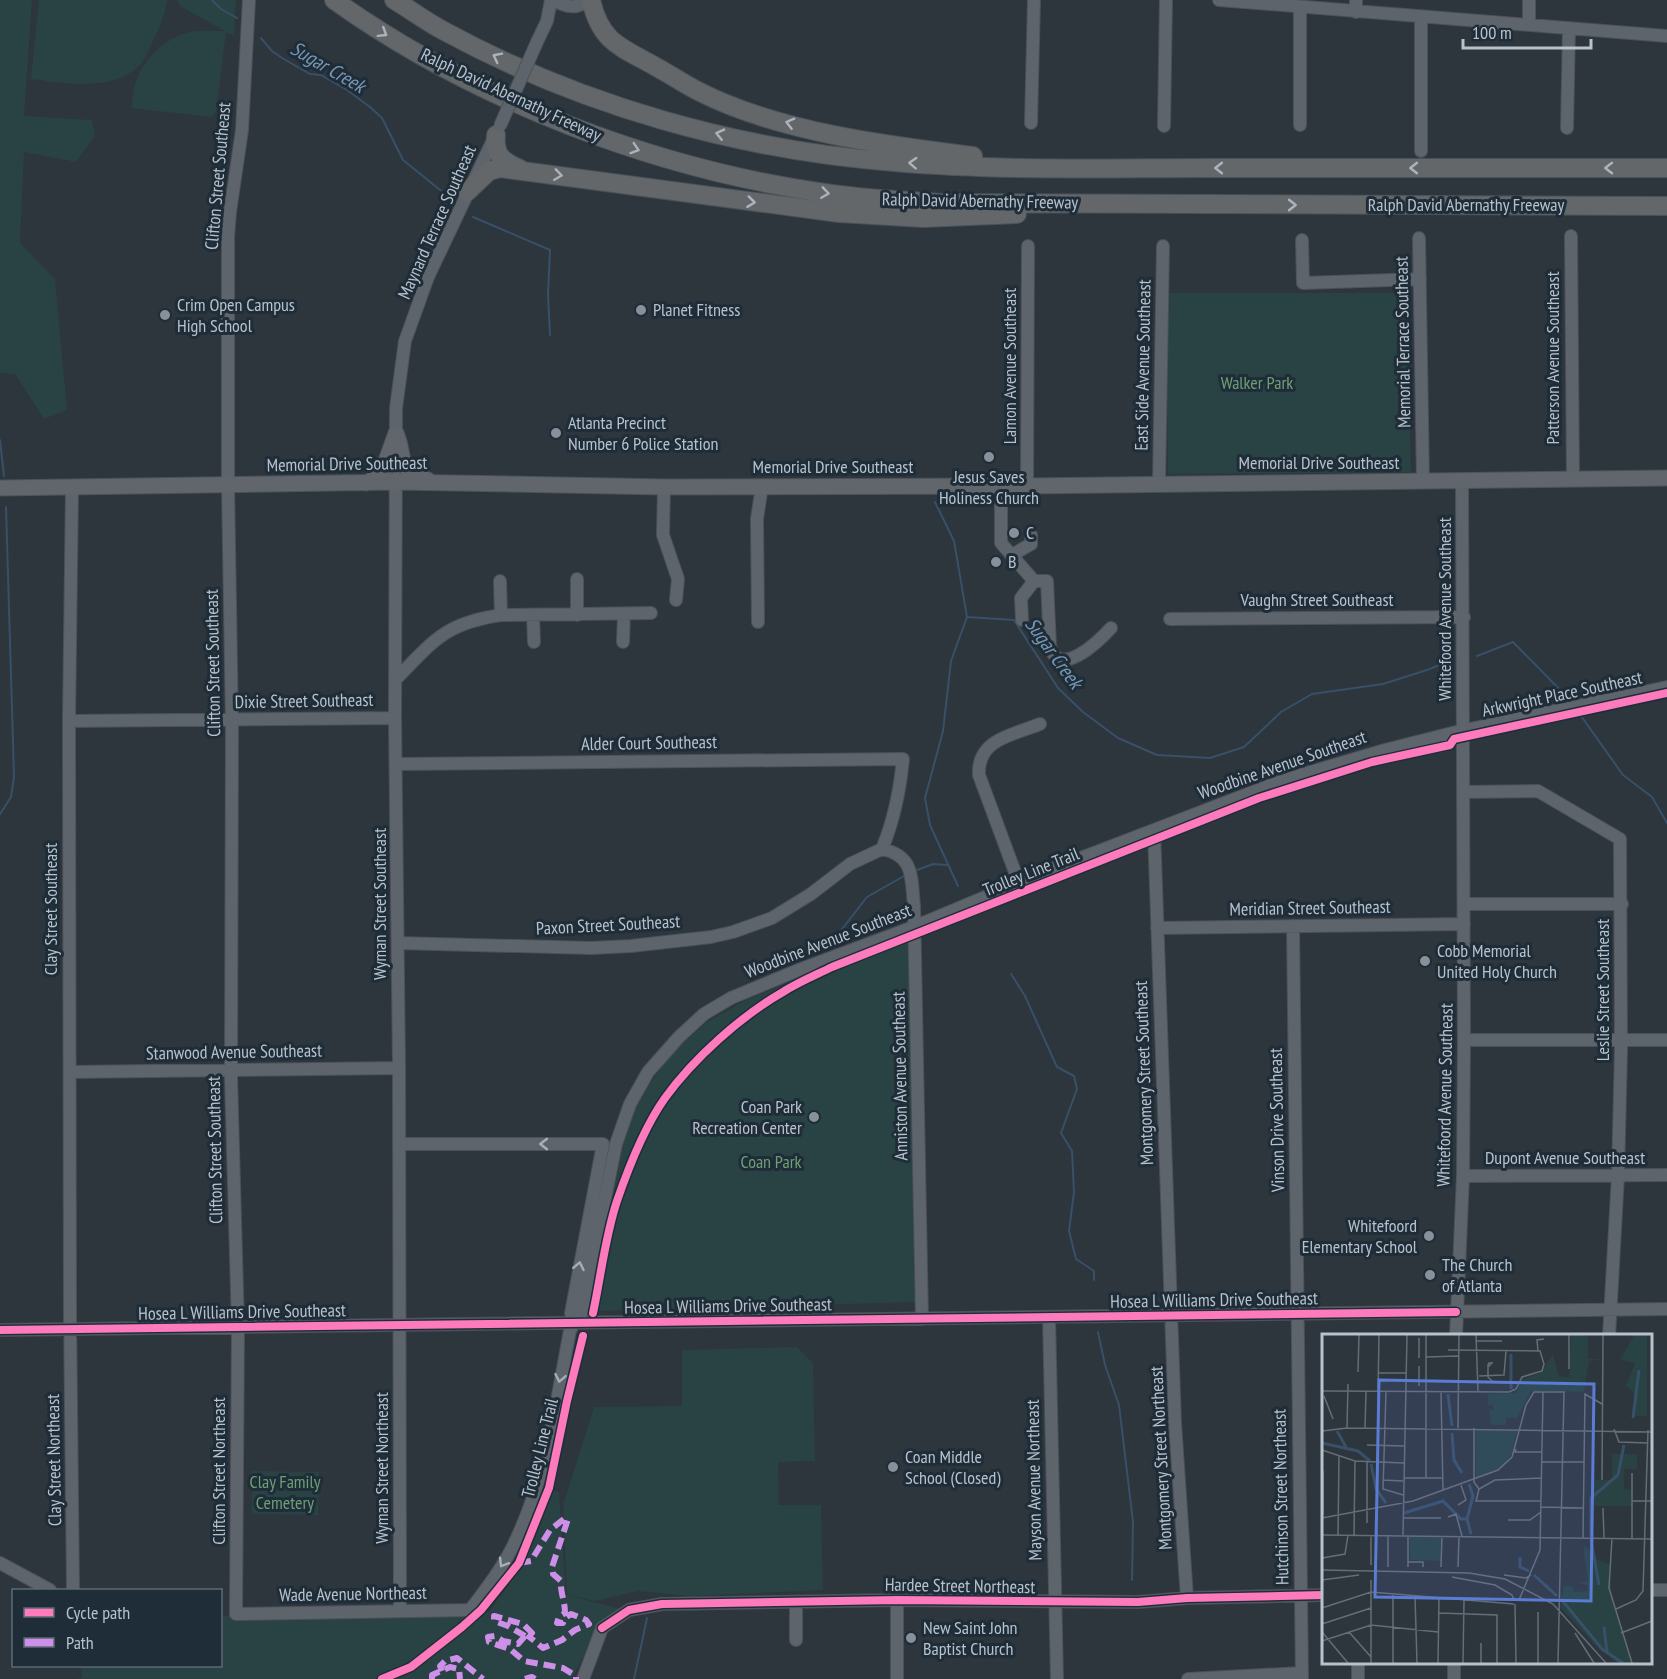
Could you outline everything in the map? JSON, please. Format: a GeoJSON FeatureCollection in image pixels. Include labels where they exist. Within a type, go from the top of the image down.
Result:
{"type":"FeatureCollection","features":[{"type":"Feature","properties":{"kind":"highway","name":"Ralph David Abernathy Freeway"},"geometry":{"type":"LineString","coordinates":[[334,0],[407,48],[461,76],[606,140],[678,162],[789,188],[883,199],[943,203],[1667,206]]}},
{"type":"Feature","properties":{"kind":"highway","name":"Ralph David Abernathy Freeway"},"geometry":{"type":"LineString","coordinates":[[394,0],[443,30],[508,63],[584,94],[661,120],[761,143],[871,160],[956,166],[1076,168],[1667,168]]}},
{"type":"Feature","properties":{"kind":"highway"},"geometry":{"type":"LineString","coordinates":[[590,0],[596,20],[608,39],[699,91],[742,109],[806,127],[889,144],[1076,168]]}},
{"type":"Feature","properties":{"kind":"highway"},"geometry":{"type":"LineString","coordinates":[[498,131],[495,146],[497,153],[508,163],[524,170]]}},
{"type":"Feature","properties":{"kind":"highway"},"geometry":{"type":"LineString","coordinates":[[467,192],[489,171],[500,168],[805,209],[900,217],[966,218],[1149,204]]}},
{"type":"Feature","properties":{"kind":"main road"},"geometry":{"type":"LineString","coordinates":[[396,433],[401,456],[409,471],[416,476],[440,483]]}},
{"type":"Feature","properties":{"kind":"main road"},"geometry":{"type":"LineString","coordinates":[[367,483],[383,471],[396,433]]}},
{"type":"Feature","properties":{"kind":"main road","name":"Memorial Drive Southeast"},"geometry":{"type":"LineString","coordinates":[[0,489],[397,482],[664,487],[1027,486],[1667,478]]}},
{"type":"Feature","properties":{"kind":"street","name":"Clifton Street Southeast"},"geometry":{"type":"LineString","coordinates":[[238,1327],[231,1071],[232,721],[228,485],[228,237],[242,130],[249,0]]}},
{"type":"Feature","properties":{"kind":"street"},"geometry":{"type":"LineString","coordinates":[[553,0],[570,7]]}},
{"type":"Feature","properties":{"kind":"street","name":"Maynard Terrace Southeast"},"geometry":{"type":"LineString","coordinates":[[397,482],[398,388],[405,341],[428,277],[498,131],[547,21],[553,0]]}},
{"type":"Feature","properties":{"kind":"street"},"geometry":{"type":"LineString","coordinates":[[547,21],[558,12],[590,0]]}},
{"type":"Feature","properties":{"kind":"street"},"geometry":{"type":"LineString","coordinates":[[1031,123],[1034,0]]}},
{"type":"Feature","properties":{"kind":"street"},"geometry":{"type":"LineString","coordinates":[[1164,126],[1166,0]]}},
{"type":"Feature","properties":{"kind":"street"},"geometry":{"type":"LineString","coordinates":[[1220,0],[1300,8],[1356,6],[1420,16],[1667,36]]}},
{"type":"Feature","properties":{"kind":"street"},"geometry":{"type":"LineString","coordinates":[[1529,0],[1529,25]]}},
{"type":"Feature","properties":{"kind":"street"},"geometry":{"type":"LineString","coordinates":[[1300,8],[1300,125]]}},
{"type":"Feature","properties":{"kind":"street"},"geometry":{"type":"LineString","coordinates":[[1420,16],[1421,151]]}},
{"type":"Feature","properties":{"kind":"street"},"geometry":{"type":"LineString","coordinates":[[1568,128],[1569,28]]}},
{"type":"Feature","properties":{"kind":"street","name":"Patterson Avenue Southeast"},"geometry":{"type":"LineString","coordinates":[[1571,236],[1573,480]]}},
{"type":"Feature","properties":{"kind":"street","name":"Memorial Terrace Southeast"},"geometry":{"type":"LineString","coordinates":[[1419,238],[1423,482]]}},
{"type":"Feature","properties":{"kind":"street"},"geometry":{"type":"LineString","coordinates":[[1302,240],[1303,283],[1420,279]]}},
{"type":"Feature","properties":{"kind":"street","name":"Lamon Avenue Southeast"},"geometry":{"type":"LineString","coordinates":[[1027,486],[1028,246]]}},
{"type":"Feature","properties":{"kind":"street","name":"East Side Avenue Southeast"},"geometry":{"type":"LineString","coordinates":[[1159,484],[1163,246]]}},
{"type":"Feature","properties":{"kind":"street","name":"Wyman Street Southeast"},"geometry":{"type":"LineString","coordinates":[[397,482],[395,718],[399,1325]]}},
{"type":"Feature","properties":{"kind":"street","name":"Whitefoord Avenue Southeast"},"geometry":{"type":"LineString","coordinates":[[1456,1334],[1463,1176],[1464,1040],[1462,482]]}},
{"type":"Feature","properties":{"kind":"street"},"geometry":{"type":"LineString","coordinates":[[758,622],[757,519],[762,486]]}},
{"type":"Feature","properties":{"kind":"street"},"geometry":{"type":"LineString","coordinates":[[1001,486],[1001,543],[1034,581],[1047,581],[1052,653],[1059,659],[1074,658],[1095,645],[1111,628]]}},
{"type":"Feature","properties":{"kind":"street"},"geometry":{"type":"LineString","coordinates":[[664,487],[663,535],[678,579],[676,600]]}},
{"type":"Feature","properties":{"kind":"street","name":"Clay Street Southeast"},"geometry":{"type":"LineString","coordinates":[[70,1329],[69,721],[72,488]]}},
{"type":"Feature","properties":{"kind":"street"},"geometry":{"type":"LineString","coordinates":[[1012,555],[1031,544],[1031,534]]}},
{"type":"Feature","properties":{"kind":"street"},"geometry":{"type":"LineString","coordinates":[[577,579],[577,615]]}},
{"type":"Feature","properties":{"kind":"street"},"geometry":{"type":"LineString","coordinates":[[500,580],[501,615]]}},
{"type":"Feature","properties":{"kind":"street"},"geometry":{"type":"LineString","coordinates":[[1022,620],[1021,598],[1034,581]]}},
{"type":"Feature","properties":{"kind":"street","name":"Dixie Street Southeast"},"geometry":{"type":"LineString","coordinates":[[397,678],[434,640],[450,629],[481,618],[501,615],[651,613]]}},
{"type":"Feature","properties":{"kind":"street"},"geometry":{"type":"LineString","coordinates":[[624,614],[624,642]]}},
{"type":"Feature","properties":{"kind":"street"},"geometry":{"type":"LineString","coordinates":[[533,615],[534,642]]}},
{"type":"Feature","properties":{"kind":"street","name":"Vaughn Street Southeast"},"geometry":{"type":"LineString","coordinates":[[1170,619],[1464,617]]}},
{"type":"Feature","properties":{"kind":"street","name":"Arkwright Place Southeast"},"geometry":{"type":"LineString","coordinates":[[1464,731],[1667,687]]}},
{"type":"Feature","properties":{"kind":"street","name":"Dixie Street Southeast"},"geometry":{"type":"LineString","coordinates":[[69,721],[395,718]]}},
{"type":"Feature","properties":{"kind":"street"},"geometry":{"type":"LineString","coordinates":[[1019,883],[978,767],[983,752],[989,746],[1040,724]]}},
{"type":"Feature","properties":{"kind":"street","name":"Woodbine Avenue Southeast"},"geometry":{"type":"LineString","coordinates":[[470,1610],[491,1583],[511,1550],[530,1507],[544,1461],[570,1330],[582,1312],[616,1144],[630,1104],[648,1072],[679,1037],[704,1014],[731,998],[801,969],[916,926],[1019,883],[1287,779],[1385,750],[1464,731]]}},
{"type":"Feature","properties":{"kind":"street","name":"Alder Court Southeast"},"geometry":{"type":"LineString","coordinates":[[397,764],[903,759],[894,816],[882,849]]}},
{"type":"Feature","properties":{"kind":"street","name":"Leslie Street Southeast"},"geometry":{"type":"LineString","coordinates":[[1464,792],[1538,791],[1620,839],[1621,1041],[1618,1175],[1609,1334]]}},
{"type":"Feature","properties":{"kind":"street","name":"Montgomery Street Southeast"},"geometry":{"type":"LineString","coordinates":[[1154,830],[1172,1315]]}},
{"type":"Feature","properties":{"kind":"street","name":"Anniston Avenue Southeast"},"geometry":{"type":"LineString","coordinates":[[882,849],[899,854],[910,869],[916,926],[922,1319]]}},
{"type":"Feature","properties":{"kind":"street","name":"Paxon Street Southeast"},"geometry":{"type":"LineString","coordinates":[[398,943],[591,948],[711,937],[772,918],[811,894],[850,864],[882,849]]}},
{"type":"Feature","properties":{"kind":"street"},"geometry":{"type":"LineString","coordinates":[[1464,904],[1622,904]]}},
{"type":"Feature","properties":{"kind":"street","name":"Meridian Street Southeast"},"geometry":{"type":"LineString","coordinates":[[1157,928],[1464,924]]}},
{"type":"Feature","properties":{"kind":"street","name":"Vinson Drive Southeast"},"geometry":{"type":"LineString","coordinates":[[1293,926],[1296,1314]]}},
{"type":"Feature","properties":{"kind":"street"},"geometry":{"type":"LineString","coordinates":[[1464,1040],[1667,1040]]}},
{"type":"Feature","properties":{"kind":"street","name":"Stanwood Avenue Southeast"},"geometry":{"type":"LineString","coordinates":[[70,1072],[399,1068]]}},
{"type":"Feature","properties":{"kind":"street"},"geometry":{"type":"LineString","coordinates":[[399,1144],[603,1144],[571,1313],[576,1323]]}},
{"type":"Feature","properties":{"kind":"street","name":"Dupont Avenue Southeast"},"geometry":{"type":"LineString","coordinates":[[1463,1176],[1667,1175]]}},
{"type":"Feature","properties":{"kind":"street","name":"Hosea L Williams Drive Southeast"},"geometry":{"type":"LineString","coordinates":[[0,1330],[1667,1309]]}},
{"type":"Feature","properties":{"kind":"street","name":"Hutchinson Street Northeast"},"geometry":{"type":"LineString","coordinates":[[1296,1314],[1302,1676]]}},
{"type":"Feature","properties":{"kind":"street","name":"Montgomery Street Northeast"},"geometry":{"type":"LineString","coordinates":[[1172,1315],[1175,1423],[1187,1598]]}},
{"type":"Feature","properties":{"kind":"street","name":"Mayson Avenue Northeast"},"geometry":{"type":"LineString","coordinates":[[1049,1317],[1057,1679]]}},
{"type":"Feature","properties":{"kind":"street","name":"Wyman Street Northeast"},"geometry":{"type":"LineString","coordinates":[[399,1325],[400,1611]]}},
{"type":"Feature","properties":{"kind":"street","name":"Clifton Street Northeast"},"geometry":{"type":"LineString","coordinates":[[236,1614],[238,1327]]}},
{"type":"Feature","properties":{"kind":"street","name":"Clay Street Northeast"},"geometry":{"type":"LineString","coordinates":[[70,1329],[73,1589]]}},
{"type":"Feature","properties":{"kind":"street"},"geometry":{"type":"LineString","coordinates":[[0,1563],[48,1589]]}},
{"type":"Feature","properties":{"kind":"street","name":"Hardee Street Northeast"},"geometry":{"type":"LineString","coordinates":[[583,1679],[602,1628],[630,1610],[662,1604],[897,1600],[1138,1602],[1187,1598],[1322,1595]]}},
{"type":"Feature","properties":{"kind":"street"},"geometry":{"type":"LineString","coordinates":[[897,1600],[897,1679]]}},
{"type":"Feature","properties":{"kind":"street"},"geometry":{"type":"LineString","coordinates":[[796,1602],[796,1640]]}},
{"type":"Feature","properties":{"kind":"street","name":"Wade Avenue Northeast"},"geometry":{"type":"LineString","coordinates":[[236,1614],[470,1610]]}},
{"type":"Feature","properties":{"kind":"street"},"geometry":{"type":"LineString","coordinates":[[1188,1679],[1302,1676]]}},
{"type":"Feature","properties":{"kind":"green space"},"geometry":{"type":"Polygon","coordinates":[[[0,0],[32,0],[24,116],[92,120],[95,136],[76,162],[24,152],[20,243],[55,279],[67,410],[44,419],[15,374],[0,373],[0,0]]]}},
{"type":"Feature","properties":{"kind":"green space"},"geometry":{"type":"Polygon","coordinates":[[[39,0],[167,0],[158,30],[138,67],[114,80],[72,84],[31,79],[39,0]]]}},
{"type":"Feature","properties":{"kind":"green space"},"geometry":{"type":"Polygon","coordinates":[[[178,0],[236,0],[234,35],[226,32],[216,112],[211,117],[131,108],[139,74],[158,49],[186,33],[225,31],[180,6],[178,0]]]}},
{"type":"Feature","properties":{"kind":"green space","name":"Walker Park"},"geometry":{"type":"Polygon","coordinates":[[[1166,293],[1406,293],[1411,472],[1168,474],[1166,293]]]}},
{"type":"Feature","properties":{"kind":"green space","name":"Coan Park"},"geometry":{"type":"Polygon","coordinates":[[[903,936],[910,943],[918,1302],[597,1311],[590,1309],[625,1137],[636,1107],[669,1056],[707,1022],[744,1001],[903,936]]]}},
{"type":"Feature","properties":{"kind":"green space"},"geometry":{"type":"Polygon","coordinates":[[[797,1347],[813,1363],[815,1461],[778,1462],[779,1505],[821,1505],[823,1590],[689,1596],[638,1591],[595,1601],[567,1595],[563,1505],[594,1407],[682,1406],[682,1350],[797,1347]]]}},
{"type":"Feature","properties":{"kind":"green space","name":"Clay Family Cemetery"},"geometry":{"type":"Polygon","coordinates":[[[252,1471],[319,1472],[318,1515],[252,1514],[252,1471]]]}},
{"type":"Feature","properties":{"kind":"green space"},"geometry":{"type":"Polygon","coordinates":[[[552,1490],[559,1492],[566,1595],[621,1609],[600,1622],[572,1679],[76,1679],[82,1678],[81,1667],[222,1667],[222,1616],[489,1612],[520,1568],[552,1490]]]}},
{"type":"Feature","properties":{"kind":"waterway","name":"Sugar Creek"},"geometry":{"type":"LineString","coordinates":[[212,0],[221,9],[237,18]]}},
{"type":"Feature","properties":{"kind":"waterway","name":"Sugar Creek"},"geometry":{"type":"LineString","coordinates":[[261,38],[272,51],[282,58],[310,74],[321,75],[370,107],[382,118],[403,160],[450,198]]}},
{"type":"Feature","properties":{"kind":"waterway","name":"Sugar Creek"},"geometry":{"type":"LineString","coordinates":[[473,217],[550,250],[548,294],[550,335]]}},
{"type":"Feature","properties":{"kind":"waterway"},"geometry":{"type":"LineString","coordinates":[[0,440],[4,476]]}},
{"type":"Feature","properties":{"kind":"waterway"},"geometry":{"type":"LineString","coordinates":[[935,502],[954,541],[967,617],[951,661],[943,731],[925,798],[930,825],[958,886]]}},
{"type":"Feature","properties":{"kind":"waterway"},"geometry":{"type":"LineString","coordinates":[[0,814],[11,797],[14,777],[6,507]]}},
{"type":"Feature","properties":{"kind":"waterway","name":"Sugar Creek"},"geometry":{"type":"LineString","coordinates":[[967,617],[1014,620],[1058,688],[1083,712],[1118,738],[1157,755],[1210,758],[1244,747],[1281,712],[1312,694],[1383,684],[1430,669],[1452,659]]}},
{"type":"Feature","properties":{"kind":"waterway","name":"Sugar Creek"},"geometry":{"type":"LineString","coordinates":[[1477,656],[1513,642],[1571,701]]}},
{"type":"Feature","properties":{"kind":"waterway","name":"Sugar Creek"},"geometry":{"type":"LineString","coordinates":[[1579,713],[1623,775],[1652,797],[1667,823]]}},
{"type":"Feature","properties":{"kind":"waterway"},"geometry":{"type":"LineString","coordinates":[[917,870],[933,864],[947,865]]}},
{"type":"Feature","properties":{"kind":"waterway"},"geometry":{"type":"LineString","coordinates":[[839,933],[867,897],[904,876]]}},
{"type":"Feature","properties":{"kind":"waterway"},"geometry":{"type":"LineString","coordinates":[[1011,974],[1025,996],[1057,1067],[1074,1076],[1077,1089],[1061,1133],[1072,1151],[1074,1192],[1069,1231],[1076,1259],[1094,1271],[1094,1280]]}},
{"type":"Feature","properties":{"kind":"waterway"},"geometry":{"type":"LineString","coordinates":[[1098,1332],[1105,1365],[1119,1405],[1133,1522],[1132,1580]]}},
{"type":"Feature","properties":{"kind":"waterway"},"geometry":{"type":"LineString","coordinates":[[634,1679],[647,1618]]}},
{"type":"Feature","properties":{"kind":"marked path"},"geometry":{"type":"LineString","coordinates":[[519,1563],[531,1561],[550,1530],[564,1519],[568,1519],[552,1567],[553,1574],[561,1581],[565,1609],[565,1613],[559,1617],[557,1623],[563,1623],[565,1618],[571,1614],[586,1620],[589,1624],[543,1648],[527,1635]]}},
{"type":"Feature","properties":{"kind":"marked path"},"geometry":{"type":"LineString","coordinates":[[525,1636],[494,1621],[494,1616],[523,1624],[532,1633],[525,1636],[518,1644],[503,1641],[495,1636],[488,1637],[489,1642],[510,1649],[524,1661],[563,1668],[576,1676],[576,1679]]}},
{"type":"Feature","properties":{"kind":"marked path"},"geometry":{"type":"LineString","coordinates":[[442,1671],[440,1666],[445,1661],[457,1658],[483,1679]]}},
{"type":"Feature","properties":{"kind":"marked path"},"geometry":{"type":"LineString","coordinates":[[432,1679],[432,1675],[450,1667],[459,1669],[460,1679]]}},
{"type":"Feature","properties":{"kind":"marked path"},"geometry":{"type":"LineString","coordinates":[[525,1679],[532,1677],[535,1679]]}},
{"type":"Feature","properties":{"kind":"cycle path","name":"Trolley Line Trail"},"geometry":{"type":"LineString","coordinates":[[593,1313],[606,1243],[617,1201],[638,1148],[658,1109],[690,1068],[719,1039],[751,1013],[789,988],[832,967],[1259,798],[1372,762],[1450,745],[1454,739],[1667,693]]}},
{"type":"Feature","properties":{"kind":"cycle path"},"geometry":{"type":"LineString","coordinates":[[0,1330],[1456,1312]]}},
{"type":"Feature","properties":{"kind":"cycle path","name":"Trolley Line Trail"},"geometry":{"type":"LineString","coordinates":[[382,1679],[411,1667],[462,1627],[481,1610],[519,1563],[549,1488],[583,1336]]}},
{"type":"Feature","properties":{"kind":"cycle path"},"geometry":{"type":"LineString","coordinates":[[602,1628],[629,1610],[662,1604],[897,1600],[1138,1602],[1187,1598],[1322,1595]]}},
{"type":"Feature","properties":{"kind":"place","name":"Planet Fitness"},"geometry":{"type":"Point","coordinates":[641,310]}},
{"type":"Feature","properties":{"kind":"place","name":"Crim Open Campus High School"},"geometry":{"type":"Point","coordinates":[165,315]}},
{"type":"Feature","properties":{"kind":"place","name":"Atlanta Precinct Number 6 Police Station"},"geometry":{"type":"Point","coordinates":[556,433]}},
{"type":"Feature","properties":{"kind":"place","name":"Jesus Saves Holiness Church"},"geometry":{"type":"Point","coordinates":[989,457]}},
{"type":"Feature","properties":{"kind":"place","name":"C"},"geometry":{"type":"Point","coordinates":[1014,533]}},
{"type":"Feature","properties":{"kind":"place","name":"B"},"geometry":{"type":"Point","coordinates":[996,562]}},
{"type":"Feature","properties":{"kind":"place","name":"Cobb Memorial United Holy Church"},"geometry":{"type":"Point","coordinates":[1425,961]}},
{"type":"Feature","properties":{"kind":"place","name":"Coan Park Recreation Center"},"geometry":{"type":"Point","coordinates":[814,1117]}},
{"type":"Feature","properties":{"kind":"place","name":"Whitefoord Elementary School"},"geometry":{"type":"Point","coordinates":[1429,1236]}},
{"type":"Feature","properties":{"kind":"place","name":"The Church of Atlanta"},"geometry":{"type":"Point","coordinates":[1430,1275]}},
{"type":"Feature","properties":{"kind":"place","name":"Coan Middle School (Closed)"},"geometry":{"type":"Point","coordinates":[893,1467]}},
{"type":"Feature","properties":{"kind":"place","name":"New Saint John Baptist Church"},"geometry":{"type":"Point","coordinates":[911,1638]}}]}
